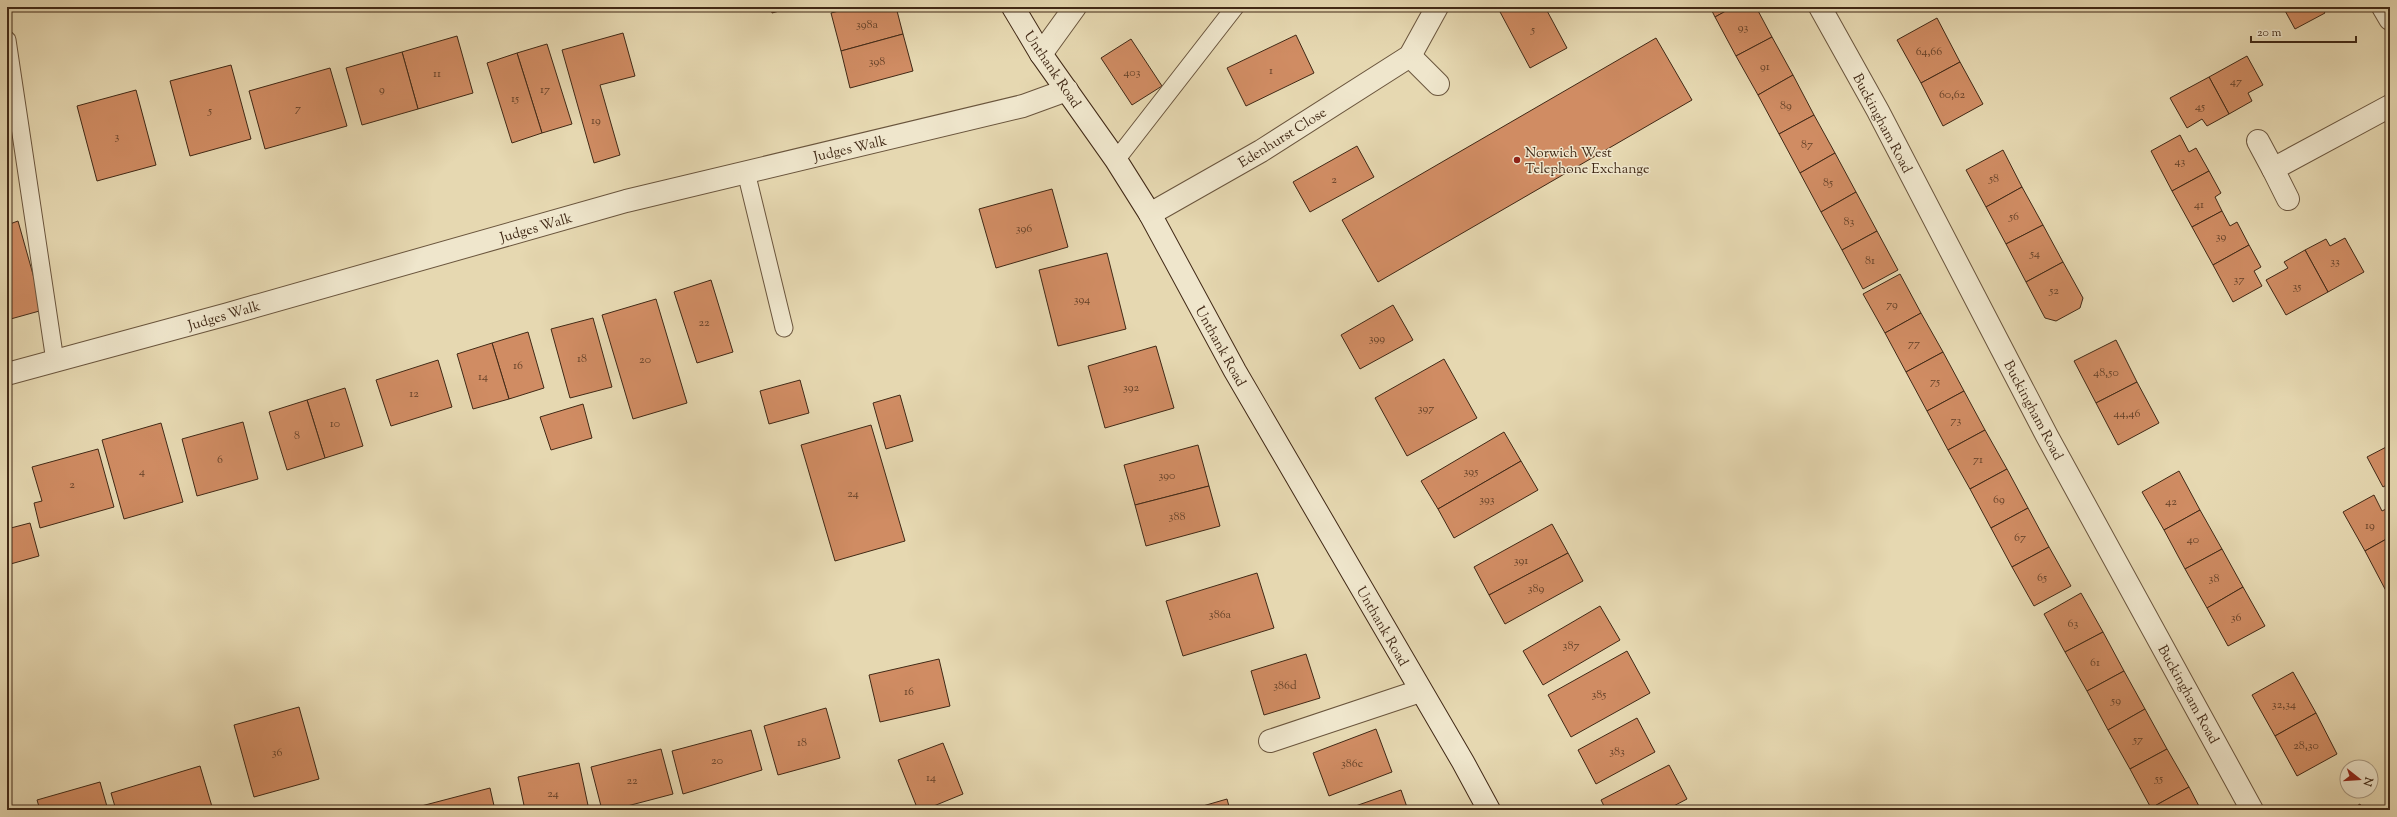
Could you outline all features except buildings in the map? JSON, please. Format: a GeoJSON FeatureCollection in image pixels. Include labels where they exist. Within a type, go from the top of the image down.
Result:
{"type":"FeatureCollection","features":[{"type":"Feature","properties":{"kind":"street","name":"Unthank Road"},"geometry":{"type":"LineString","coordinates":[[1013,7],[1041,54],[1116,160],[1150,214],[1235,371],[1420,691],[1463,762],[1489,810]]}},
{"type":"Feature","properties":{"kind":"street"},"geometry":{"type":"LineString","coordinates":[[1041,54],[1075,7]]}},
{"type":"Feature","properties":{"kind":"street","name":"Edenhurst Close"},"geometry":{"type":"LineString","coordinates":[[1150,214],[1261,151],[1410,56],[1437,7]]}},
{"type":"Feature","properties":{"kind":"street","name":"Buckingham Road"},"geometry":{"type":"LineString","coordinates":[[1820,7],[1878,111],[2047,436],[2252,810]]}},
{"type":"Feature","properties":{"kind":"street"},"geometry":{"type":"LineString","coordinates":[[2383,7],[2390,20]]}},
{"type":"Feature","properties":{"kind":"street"},"geometry":{"type":"LineString","coordinates":[[1410,56],[1438,84]]}},
{"type":"Feature","properties":{"kind":"street","name":"Judges Walk"},"geometry":{"type":"LineString","coordinates":[[7,374],[626,201],[1023,106],[1067,90]]}},
{"type":"Feature","properties":{"kind":"street"},"geometry":{"type":"LineString","coordinates":[[2273,169],[2390,106]]}},
{"type":"Feature","properties":{"kind":"street"},"geometry":{"type":"LineString","coordinates":[[2258,141],[2288,198]]}},
{"type":"Feature","properties":{"kind":"street"},"geometry":{"type":"LineString","coordinates":[[1270,741],[1420,691]]}},
{"type":"Feature","properties":{"kind":"lane"},"geometry":{"type":"LineString","coordinates":[[1116,160],[1236,7]]}},
{"type":"Feature","properties":{"kind":"lane"},"geometry":{"type":"LineString","coordinates":[[7,40],[55,361]]}},
{"type":"Feature","properties":{"kind":"lane"},"geometry":{"type":"LineString","coordinates":[[746,172],[784,328]]}},
{"type":"Feature","properties":{"kind":"place","name":"Norwich West Telephone Exchange"},"geometry":{"type":"Point","coordinates":[1517,160]}}]}
